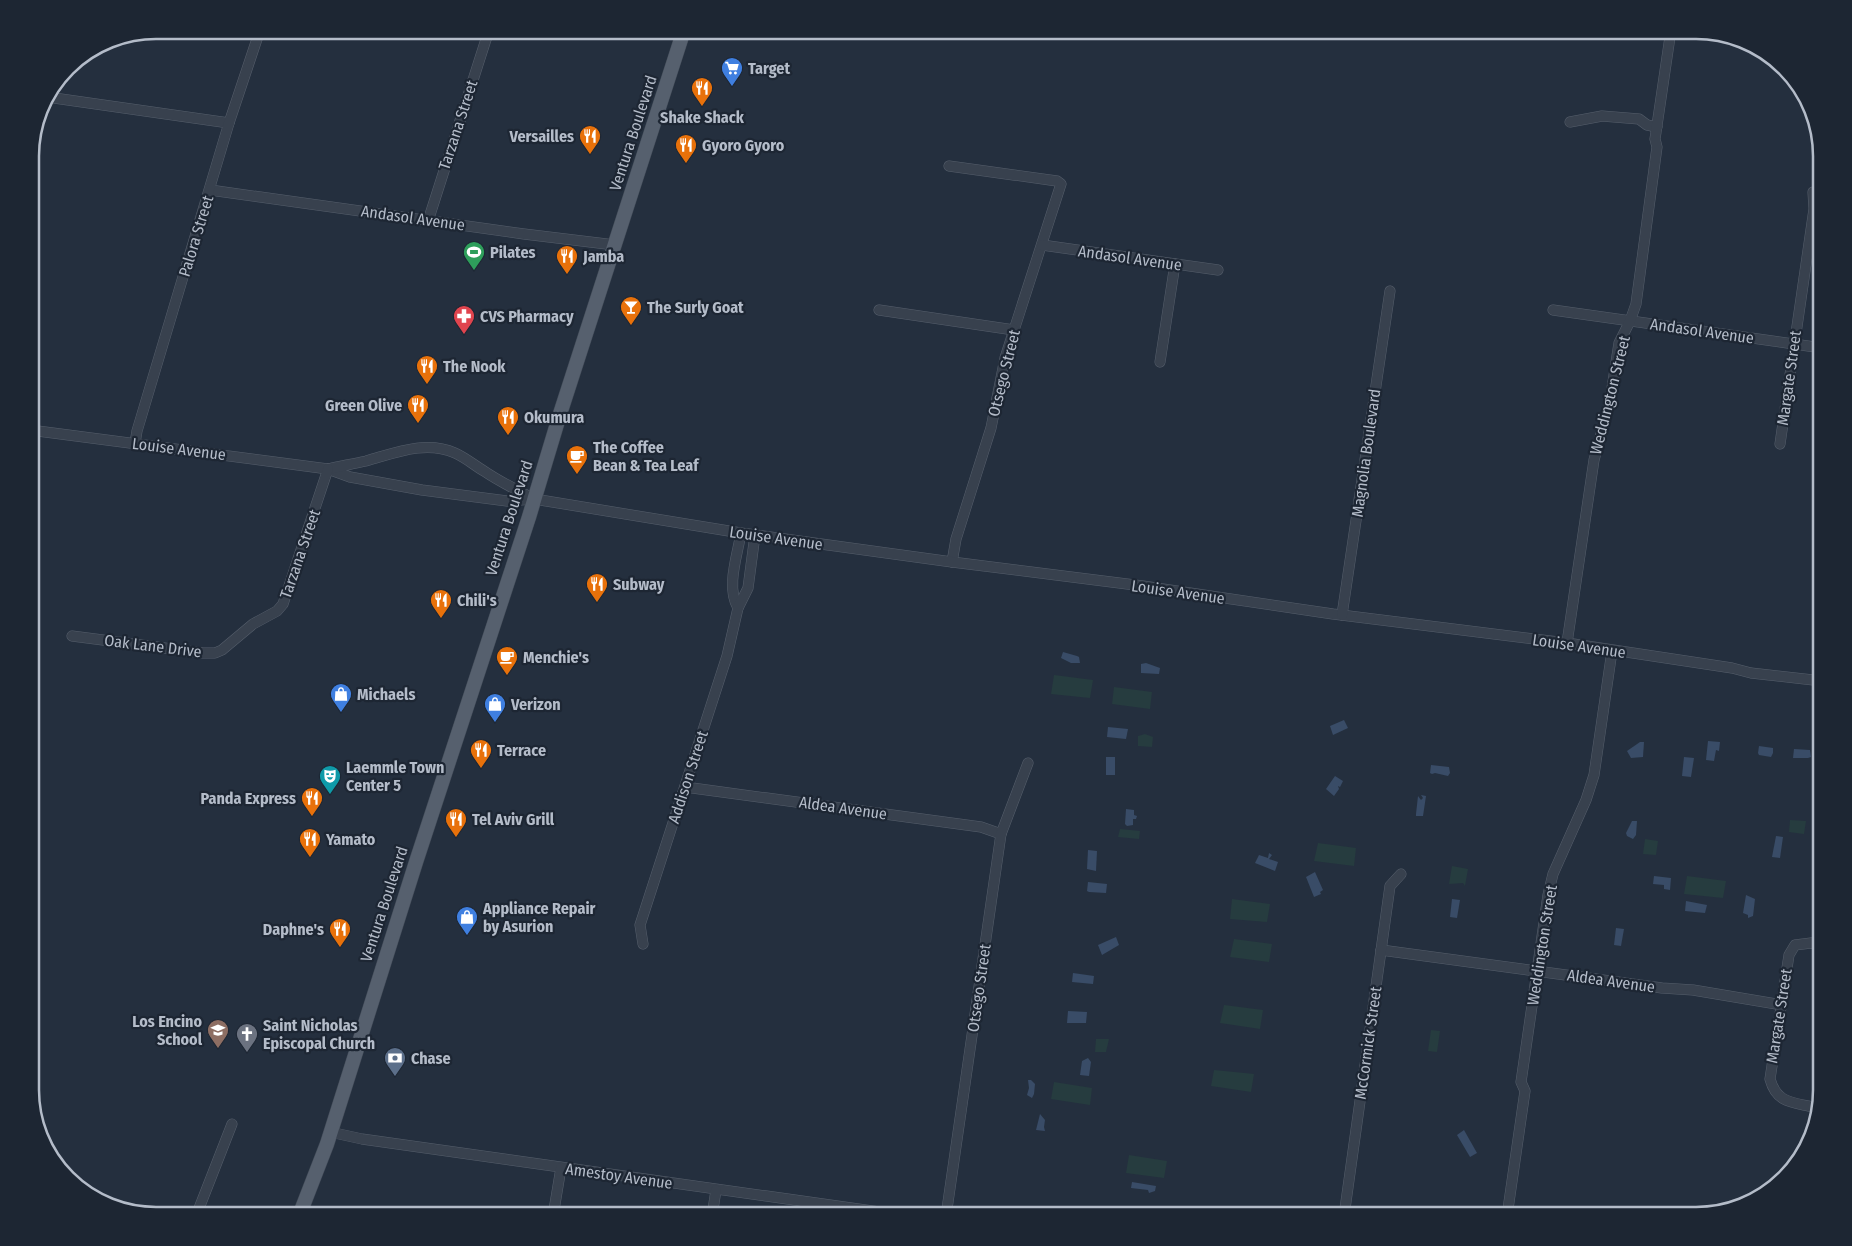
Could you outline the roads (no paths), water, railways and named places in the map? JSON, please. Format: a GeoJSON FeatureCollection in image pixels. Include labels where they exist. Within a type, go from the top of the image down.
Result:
{"type":"FeatureCollection","features":[{"type":"Feature","properties":{"kind":"main road","name":"Ventura Boulevard"},"geometry":{"type":"LineString","coordinates":[[302,1207],[330,1132],[681,39]]}},
{"type":"Feature","properties":{"kind":"street","name":"Palora Street"},"geometry":{"type":"LineString","coordinates":[[134,444],[229,123],[257,39]]}},
{"type":"Feature","properties":{"kind":"street","name":"Tarzana Street"},"geometry":{"type":"LineString","coordinates":[[428,220],[486,39]]}},
{"type":"Feature","properties":{"kind":"street","name":"Weddington Street"},"geometry":{"type":"LineString","coordinates":[[1567,644],[1594,460],[1610,401],[1620,344],[1636,304],[1657,147],[1655,139],[1670,39]]}},
{"type":"Feature","properties":{"kind":"street"},"geometry":{"type":"LineString","coordinates":[[54,98],[229,123]]}},
{"type":"Feature","properties":{"kind":"street"},"geometry":{"type":"LineString","coordinates":[[1570,122],[1602,116],[1639,119],[1649,115],[1658,116]]}},
{"type":"Feature","properties":{"kind":"street"},"geometry":{"type":"LineString","coordinates":[[1639,119],[1647,125],[1657,127]]}},
{"type":"Feature","properties":{"kind":"street","name":"Otsego Street"},"geometry":{"type":"LineString","coordinates":[[948,166],[1057,181],[1061,184],[1001,373],[991,428],[956,539],[952,562]]}},
{"type":"Feature","properties":{"kind":"street","name":"Andasol Avenue"},"geometry":{"type":"LineString","coordinates":[[210,190],[615,245]]}},
{"type":"Feature","properties":{"kind":"street","name":"Margate Street"},"geometry":{"type":"LineString","coordinates":[[1780,444],[1813,217]]}},
{"type":"Feature","properties":{"kind":"street","name":"Andasol Avenue"},"geometry":{"type":"LineString","coordinates":[[1042,245],[1218,270]]}},
{"type":"Feature","properties":{"kind":"street"},"geometry":{"type":"LineString","coordinates":[[1160,362],[1175,264]]}},
{"type":"Feature","properties":{"kind":"street","name":"Magnolia Boulevard"},"geometry":{"type":"LineString","coordinates":[[1342,615],[1390,290]]}},
{"type":"Feature","properties":{"kind":"street"},"geometry":{"type":"LineString","coordinates":[[879,310],[1014,330]]}},
{"type":"Feature","properties":{"kind":"street","name":"Andasol Avenue"},"geometry":{"type":"LineString","coordinates":[[1552,310],[1813,347]]}},
{"type":"Feature","properties":{"kind":"street","name":"Louise Avenue"},"geometry":{"type":"LineString","coordinates":[[39,431],[328,469],[350,477],[422,490],[507,501],[534,499],[755,535],[1612,650],[1732,668],[1757,674],[1813,680]]}},
{"type":"Feature","properties":{"kind":"street","name":"Louise Avenue"},"geometry":{"type":"LineString","coordinates":[[328,469],[363,462],[407,449],[424,447],[440,449],[467,459],[484,471],[534,499]]}},
{"type":"Feature","properties":{"kind":"street","name":"Tarzana Street"},"geometry":{"type":"LineString","coordinates":[[253,624],[277,611],[283,604],[328,469]]}},
{"type":"Feature","properties":{"kind":"street","name":"Addison Street"},"geometry":{"type":"LineString","coordinates":[[738,608],[734,600],[732,583],[741,533]]}},
{"type":"Feature","properties":{"kind":"street","name":"Addison Street"},"geometry":{"type":"LineString","coordinates":[[643,944],[640,925],[727,656],[738,608],[748,588],[755,535]]}},
{"type":"Feature","properties":{"kind":"street","name":"Oak Lane Drive"},"geometry":{"type":"LineString","coordinates":[[72,636],[215,654],[253,624]]}},
{"type":"Feature","properties":{"kind":"street","name":"Weddington Street"},"geometry":{"type":"LineString","coordinates":[[1508,1207],[1525,1091],[1521,1082],[1548,895],[1553,874],[1586,800],[1594,775],[1612,650]]}},
{"type":"Feature","properties":{"kind":"street","name":"Otsego Street"},"geometry":{"type":"LineString","coordinates":[[947,1207],[1001,834],[1028,763]]}},
{"type":"Feature","properties":{"kind":"street","name":"Aldea Avenue"},"geometry":{"type":"LineString","coordinates":[[685,787],[981,827],[1001,834]]}},
{"type":"Feature","properties":{"kind":"street","name":"McCormick Street"},"geometry":{"type":"LineString","coordinates":[[1345,1207],[1390,886],[1401,874]]}},
{"type":"Feature","properties":{"kind":"street","name":"Margate Street"},"geometry":{"type":"LineString","coordinates":[[1812,1107],[1788,1102],[1780,1097],[1772,1088],[1770,1079],[1788,955],[1795,945],[1813,943]]}},
{"type":"Feature","properties":{"kind":"street","name":"Aldea Avenue"},"geometry":{"type":"LineString","coordinates":[[1381,950],[1662,988],[1693,990],[1782,1005]]}},
{"type":"Feature","properties":{"kind":"street"},"geometry":{"type":"LineString","coordinates":[[200,1207],[232,1124]]}},
{"type":"Feature","properties":{"kind":"street","name":"Amestoy Avenue"},"geometry":{"type":"LineString","coordinates":[[330,1132],[362,1139],[716,1190],[810,1207]]}},
{"type":"Feature","properties":{"kind":"street"},"geometry":{"type":"LineString","coordinates":[[554,1207],[561,1168]]}},
{"type":"Feature","properties":{"kind":"street"},"geometry":{"type":"LineString","coordinates":[[713,1207],[716,1190]]}},
{"type":"Feature","properties":{"kind":"water"},"geometry":{"type":"Polygon","coordinates":[[[1063,652],[1079,657],[1080,663],[1071,663],[1061,658],[1063,652]]]}},
{"type":"Feature","properties":{"kind":"water"},"geometry":{"type":"Polygon","coordinates":[[[1146,663],[1160,668],[1159,674],[1141,673],[1141,664],[1146,663]]]}},
{"type":"Feature","properties":{"kind":"water"},"geometry":{"type":"Polygon","coordinates":[[[1344,720],[1348,728],[1333,735],[1330,726],[1344,720]]]}},
{"type":"Feature","properties":{"kind":"water"},"geometry":{"type":"Polygon","coordinates":[[[1108,727],[1128,729],[1126,739],[1107,737],[1108,727]]]}},
{"type":"Feature","properties":{"kind":"water"},"geometry":{"type":"Polygon","coordinates":[[[1708,741],[1720,742],[1719,751],[1716,750],[1714,761],[1706,760],[1708,741]]]}},
{"type":"Feature","properties":{"kind":"water"},"geometry":{"type":"Polygon","coordinates":[[[1640,742],[1644,742],[1643,757],[1631,758],[1627,751],[1640,742]]]}},
{"type":"Feature","properties":{"kind":"water"},"geometry":{"type":"Polygon","coordinates":[[[1759,746],[1773,748],[1771,757],[1759,755],[1759,746]]]}},
{"type":"Feature","properties":{"kind":"water"},"geometry":{"type":"Polygon","coordinates":[[[1794,749],[1810,750],[1811,757],[1793,758],[1794,749]]]}},
{"type":"Feature","properties":{"kind":"water"},"geometry":{"type":"Polygon","coordinates":[[[1106,757],[1115,757],[1115,775],[1106,775],[1106,757]]]}},
{"type":"Feature","properties":{"kind":"water"},"geometry":{"type":"Polygon","coordinates":[[[1684,757],[1694,758],[1691,777],[1682,776],[1684,757]]]}},
{"type":"Feature","properties":{"kind":"water"},"geometry":{"type":"Polygon","coordinates":[[[1431,765],[1449,767],[1450,773],[1448,776],[1432,774],[1430,773],[1431,765]]]}},
{"type":"Feature","properties":{"kind":"water"},"geometry":{"type":"Polygon","coordinates":[[[1335,776],[1343,781],[1340,787],[1338,786],[1339,789],[1334,796],[1326,789],[1335,776]]]}},
{"type":"Feature","properties":{"kind":"water"},"geometry":{"type":"Polygon","coordinates":[[[1421,795],[1426,796],[1423,816],[1416,816],[1418,796],[1421,800],[1423,798],[1421,795]]]}},
{"type":"Feature","properties":{"kind":"water"},"geometry":{"type":"Polygon","coordinates":[[[1126,809],[1134,810],[1134,815],[1137,816],[1136,819],[1133,819],[1133,825],[1127,826],[1125,824],[1126,809]]]}},
{"type":"Feature","properties":{"kind":"water"},"geometry":{"type":"Polygon","coordinates":[[[1632,821],[1637,821],[1636,835],[1633,839],[1627,836],[1626,833],[1632,821]]]}},
{"type":"Feature","properties":{"kind":"water"},"geometry":{"type":"Polygon","coordinates":[[[1776,836],[1783,837],[1780,858],[1772,857],[1776,836]]]}},
{"type":"Feature","properties":{"kind":"water"},"geometry":{"type":"Polygon","coordinates":[[[1088,850],[1097,851],[1096,871],[1087,869],[1088,850]]]}},
{"type":"Feature","properties":{"kind":"water"},"geometry":{"type":"Polygon","coordinates":[[[1269,853],[1272,855],[1269,859],[1278,862],[1275,871],[1255,863],[1259,855],[1268,858],[1269,853]]]}},
{"type":"Feature","properties":{"kind":"water"},"geometry":{"type":"Polygon","coordinates":[[[1315,872],[1323,890],[1320,892],[1321,894],[1314,897],[1306,877],[1315,872]]]}},
{"type":"Feature","properties":{"kind":"water"},"geometry":{"type":"Polygon","coordinates":[[[1654,876],[1671,878],[1670,890],[1664,889],[1664,885],[1653,884],[1654,876]]]}},
{"type":"Feature","properties":{"kind":"water"},"geometry":{"type":"Polygon","coordinates":[[[1088,882],[1107,884],[1106,893],[1087,891],[1088,882]]]}},
{"type":"Feature","properties":{"kind":"water"},"geometry":{"type":"Polygon","coordinates":[[[1746,895],[1755,899],[1753,916],[1748,918],[1748,915],[1743,913],[1746,895]]]}},
{"type":"Feature","properties":{"kind":"water"},"geometry":{"type":"Polygon","coordinates":[[[1452,899],[1460,900],[1457,918],[1450,917],[1452,899]]]}},
{"type":"Feature","properties":{"kind":"water"},"geometry":{"type":"Polygon","coordinates":[[[1686,901],[1707,905],[1705,913],[1685,911],[1686,901]]]}},
{"type":"Feature","properties":{"kind":"water"},"geometry":{"type":"Polygon","coordinates":[[[1616,928],[1624,929],[1621,946],[1614,945],[1616,928]]]}},
{"type":"Feature","properties":{"kind":"water"},"geometry":{"type":"Polygon","coordinates":[[[1116,937],[1119,945],[1102,955],[1098,945],[1116,937]]]}},
{"type":"Feature","properties":{"kind":"water"},"geometry":{"type":"Polygon","coordinates":[[[1073,973],[1094,976],[1093,984],[1072,982],[1073,973]]]}},
{"type":"Feature","properties":{"kind":"water"},"geometry":{"type":"Polygon","coordinates":[[[1068,1011],[1087,1012],[1086,1023],[1067,1023],[1068,1011]]]}},
{"type":"Feature","properties":{"kind":"water"},"geometry":{"type":"Polygon","coordinates":[[[1088,1058],[1091,1062],[1089,1076],[1080,1075],[1082,1061],[1088,1058]]]}},
{"type":"Feature","properties":{"kind":"water"},"geometry":{"type":"Polygon","coordinates":[[[1028,1080],[1035,1084],[1032,1098],[1027,1095],[1029,1088],[1028,1080]]]}},
{"type":"Feature","properties":{"kind":"water"},"geometry":{"type":"Polygon","coordinates":[[[1040,1114],[1045,1120],[1045,1131],[1036,1130],[1040,1114]]]}},
{"type":"Feature","properties":{"kind":"water"},"geometry":{"type":"Polygon","coordinates":[[[1464,1130],[1477,1153],[1470,1157],[1457,1135],[1464,1130]]]}},
{"type":"Feature","properties":{"kind":"water"},"geometry":{"type":"Polygon","coordinates":[[[1132,1182],[1156,1186],[1155,1191],[1149,1193],[1148,1190],[1131,1188],[1132,1182]]]}},
{"type":"Feature","properties":{"kind":"place","name":"Target"},"geometry":{"type":"Point","coordinates":[732,87]}},
{"type":"Feature","properties":{"kind":"place","name":"Shake Shack"},"geometry":{"type":"Point","coordinates":[702,107]}},
{"type":"Feature","properties":{"kind":"place","name":"Versailles"},"geometry":{"type":"Point","coordinates":[590,155]}},
{"type":"Feature","properties":{"kind":"place","name":"Gyoro Gyoro"},"geometry":{"type":"Point","coordinates":[686,164]}},
{"type":"Feature","properties":{"kind":"place","name":"Pilates"},"geometry":{"type":"Point","coordinates":[474,271]}},
{"type":"Feature","properties":{"kind":"place","name":"Jamba"},"geometry":{"type":"Point","coordinates":[567,275]}},
{"type":"Feature","properties":{"kind":"place","name":"The Surly Goat"},"geometry":{"type":"Point","coordinates":[631,326]}},
{"type":"Feature","properties":{"kind":"place","name":"CVS Pharmacy"},"geometry":{"type":"Point","coordinates":[464,335]}},
{"type":"Feature","properties":{"kind":"place","name":"The Nook"},"geometry":{"type":"Point","coordinates":[427,385]}},
{"type":"Feature","properties":{"kind":"place","name":"Green Olive"},"geometry":{"type":"Point","coordinates":[418,424]}},
{"type":"Feature","properties":{"kind":"place","name":"Okumura"},"geometry":{"type":"Point","coordinates":[508,436]}},
{"type":"Feature","properties":{"kind":"place","name":"The Coffee Bean & Tea Leaf"},"geometry":{"type":"Point","coordinates":[577,475]}},
{"type":"Feature","properties":{"kind":"place","name":"Subway"},"geometry":{"type":"Point","coordinates":[597,603]}},
{"type":"Feature","properties":{"kind":"place","name":"Chili's"},"geometry":{"type":"Point","coordinates":[441,619]}},
{"type":"Feature","properties":{"kind":"place","name":"Menchie's"},"geometry":{"type":"Point","coordinates":[507,676]}},
{"type":"Feature","properties":{"kind":"place","name":"Michaels"},"geometry":{"type":"Point","coordinates":[341,713]}},
{"type":"Feature","properties":{"kind":"place","name":"Verizon"},"geometry":{"type":"Point","coordinates":[495,723]}},
{"type":"Feature","properties":{"kind":"place","name":"Terrace"},"geometry":{"type":"Point","coordinates":[481,769]}},
{"type":"Feature","properties":{"kind":"place","name":"Laemmle Town Center 5"},"geometry":{"type":"Point","coordinates":[330,795]}},
{"type":"Feature","properties":{"kind":"place","name":"Panda Express"},"geometry":{"type":"Point","coordinates":[312,817]}},
{"type":"Feature","properties":{"kind":"place","name":"Tel Aviv Grill"},"geometry":{"type":"Point","coordinates":[456,838]}},
{"type":"Feature","properties":{"kind":"place","name":"Yamato"},"geometry":{"type":"Point","coordinates":[310,858]}},
{"type":"Feature","properties":{"kind":"place","name":"Appliance Repair by Asurion"},"geometry":{"type":"Point","coordinates":[467,936]}},
{"type":"Feature","properties":{"kind":"place","name":"Daphne's"},"geometry":{"type":"Point","coordinates":[340,948]}},
{"type":"Feature","properties":{"kind":"place","name":"Los Encino School"},"geometry":{"type":"Point","coordinates":[218,1049]}},
{"type":"Feature","properties":{"kind":"place","name":"Saint Nicholas Episcopal Church"},"geometry":{"type":"Point","coordinates":[247,1053]}},
{"type":"Feature","properties":{"kind":"place","name":"Chase"},"geometry":{"type":"Point","coordinates":[395,1077]}}]}
